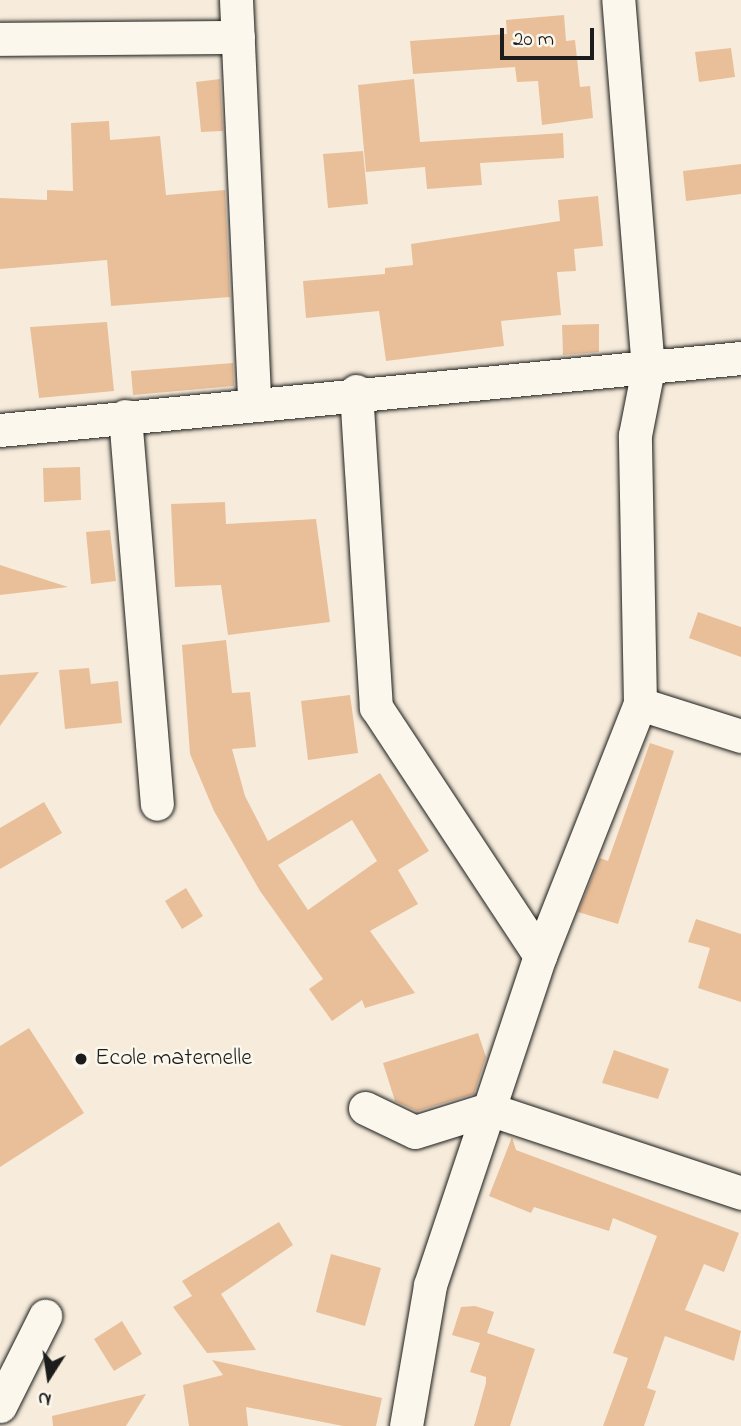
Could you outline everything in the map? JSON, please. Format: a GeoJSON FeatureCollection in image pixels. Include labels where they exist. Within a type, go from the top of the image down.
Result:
{"type":"FeatureCollection","features":[{"type":"Feature","properties":{"kind":"street"},"geometry":{"type":"LineString","coordinates":[[236,0],[254,403]]}},
{"type":"Feature","properties":{"kind":"street"},"geometry":{"type":"LineString","coordinates":[[406,1426],[430,1285],[540,956],[640,705],[635,435],[648,369],[618,0]]}},
{"type":"Feature","properties":{"kind":"street"},"geometry":{"type":"LineString","coordinates":[[0,39],[237,37]]}},
{"type":"Feature","properties":{"kind":"street"},"geometry":{"type":"LineString","coordinates":[[0,430],[356,391],[648,369],[741,358]]}},
{"type":"Feature","properties":{"kind":"street"},"geometry":{"type":"LineString","coordinates":[[356,391],[376,707],[540,956]]}},
{"type":"Feature","properties":{"kind":"street"},"geometry":{"type":"LineString","coordinates":[[125,416],[157,804]]}},
{"type":"Feature","properties":{"kind":"street"},"geometry":{"type":"LineString","coordinates":[[640,705],[741,736]]}},
{"type":"Feature","properties":{"kind":"street"},"geometry":{"type":"LineString","coordinates":[[365,1108],[415,1132],[489,1109],[741,1193]]}},
{"type":"Feature","properties":{"kind":"street"},"geometry":{"type":"LineString","coordinates":[[0,1406],[45,1316]]}},
{"type":"Feature","properties":{"kind":"building"},"geometry":{"type":"Polygon","coordinates":[[[564,15],[566,41],[575,40],[580,87],[590,86],[593,118],[542,125],[538,81],[517,82],[515,67],[413,74],[410,41],[507,34],[506,20],[564,15]]]}},
{"type":"Feature","properties":{"kind":"building"},"geometry":{"type":"Polygon","coordinates":[[[731,48],[735,77],[699,82],[695,52],[731,48]]]}},
{"type":"Feature","properties":{"kind":"building"},"geometry":{"type":"Polygon","coordinates":[[[220,79],[223,131],[201,132],[196,82],[220,79]]]}},
{"type":"Feature","properties":{"kind":"building"},"geometry":{"type":"Polygon","coordinates":[[[414,79],[420,142],[563,133],[564,158],[480,163],[482,185],[427,189],[425,167],[366,172],[358,85],[414,79]]]}},
{"type":"Feature","properties":{"kind":"building"},"geometry":{"type":"Polygon","coordinates":[[[109,121],[110,140],[160,136],[166,195],[225,190],[230,297],[111,306],[107,260],[0,269],[0,198],[47,200],[47,190],[73,191],[71,123],[109,121]]]}},
{"type":"Feature","properties":{"kind":"building"},"geometry":{"type":"Polygon","coordinates":[[[363,151],[368,204],[328,208],[323,154],[363,151]]]}},
{"type":"Feature","properties":{"kind":"building"},"geometry":{"type":"Polygon","coordinates":[[[741,164],[741,194],[686,201],[683,171],[741,164]]]}},
{"type":"Feature","properties":{"kind":"building"},"geometry":{"type":"Polygon","coordinates":[[[598,196],[603,246],[574,249],[576,271],[557,272],[561,315],[501,321],[504,346],[386,361],[379,311],[306,318],[303,281],[385,274],[385,268],[413,265],[411,244],[560,221],[558,200],[598,196]]]}},
{"type":"Feature","properties":{"kind":"building"},"geometry":{"type":"Polygon","coordinates":[[[107,322],[114,391],[39,398],[30,327],[107,322]]]}},
{"type":"Feature","properties":{"kind":"building"},"geometry":{"type":"Polygon","coordinates":[[[599,324],[599,352],[563,355],[562,325],[599,324]]]}},
{"type":"Feature","properties":{"kind":"building"},"geometry":{"type":"Polygon","coordinates":[[[233,363],[234,386],[133,395],[131,371],[233,363]]]}},
{"type":"Feature","properties":{"kind":"building"},"geometry":{"type":"Polygon","coordinates":[[[80,467],[81,500],[44,502],[43,468],[80,467]]]}},
{"type":"Feature","properties":{"kind":"building"},"geometry":{"type":"Polygon","coordinates":[[[225,502],[226,524],[316,519],[330,622],[228,635],[221,585],[175,587],[171,504],[225,502]]]}},
{"type":"Feature","properties":{"kind":"building"},"geometry":{"type":"Polygon","coordinates":[[[110,530],[116,581],[91,584],[86,532],[110,530]]]}},
{"type":"Feature","properties":{"kind":"building"},"geometry":{"type":"Polygon","coordinates":[[[0,565],[68,587],[0,595],[0,565]]]}},
{"type":"Feature","properties":{"kind":"building"},"geometry":{"type":"Polygon","coordinates":[[[698,612],[741,627],[741,657],[689,638],[698,612]]]}},
{"type":"Feature","properties":{"kind":"building"},"geometry":{"type":"Polygon","coordinates":[[[226,640],[232,693],[250,692],[256,747],[232,749],[245,796],[268,841],[380,773],[429,851],[398,870],[418,904],[370,931],[415,993],[365,1008],[362,1000],[332,1021],[309,989],[323,979],[260,891],[214,811],[190,754],[182,645],[226,640]],[[352,820],[278,865],[308,910],[377,861],[352,820]]]}},
{"type":"Feature","properties":{"kind":"building"},"geometry":{"type":"Polygon","coordinates":[[[89,668],[91,684],[118,681],[122,723],[65,729],[59,670],[89,668]]]}},
{"type":"Feature","properties":{"kind":"building"},"geometry":{"type":"Polygon","coordinates":[[[39,672],[0,726],[0,675],[39,672]]]}},
{"type":"Feature","properties":{"kind":"building"},"geometry":{"type":"Polygon","coordinates":[[[350,695],[358,753],[308,760],[301,701],[350,695]]]}},
{"type":"Feature","properties":{"kind":"building"},"geometry":{"type":"Polygon","coordinates":[[[650,743],[674,751],[618,924],[578,912],[600,858],[608,861],[650,743]]]}},
{"type":"Feature","properties":{"kind":"building"},"geometry":{"type":"Polygon","coordinates":[[[44,802],[62,833],[0,869],[0,828],[44,802]]]}},
{"type":"Feature","properties":{"kind":"building"},"geometry":{"type":"Polygon","coordinates":[[[186,888],[203,916],[182,929],[165,901],[186,888]]]}},
{"type":"Feature","properties":{"kind":"building"},"geometry":{"type":"Polygon","coordinates":[[[696,919],[741,934],[741,1002],[698,988],[710,948],[688,942],[696,919]]]}},
{"type":"Feature","properties":{"kind":"building"},"geometry":{"type":"Polygon","coordinates":[[[29,1028],[84,1113],[0,1167],[0,1046],[29,1028]]]}},
{"type":"Feature","properties":{"kind":"building"},"geometry":{"type":"Polygon","coordinates":[[[478,1033],[486,1057],[474,1094],[417,1111],[395,1101],[383,1063],[478,1033]]]}},
{"type":"Feature","properties":{"kind":"building"},"geometry":{"type":"Polygon","coordinates":[[[614,1050],[669,1069],[658,1099],[602,1083],[614,1050]]]}},
{"type":"Feature","properties":{"kind":"building"},"geometry":{"type":"Polygon","coordinates":[[[512,1137],[516,1150],[739,1233],[724,1272],[704,1264],[685,1310],[741,1331],[734,1361],[665,1336],[647,1388],[656,1391],[644,1426],[603,1426],[628,1358],[613,1353],[657,1236],[613,1218],[609,1231],[534,1207],[531,1213],[489,1196],[512,1137]]]}},
{"type":"Feature","properties":{"kind":"building"},"geometry":{"type":"Polygon","coordinates":[[[279,1222],[293,1245],[221,1294],[256,1350],[207,1353],[173,1307],[192,1296],[182,1281],[279,1222]]]}},
{"type":"Feature","properties":{"kind":"building"},"geometry":{"type":"Polygon","coordinates":[[[331,1254],[381,1268],[365,1326],[316,1312],[331,1254]]]}},
{"type":"Feature","properties":{"kind":"building"},"geometry":{"type":"Polygon","coordinates":[[[475,1306],[494,1312],[487,1333],[535,1349],[510,1426],[474,1426],[486,1383],[486,1377],[470,1372],[480,1343],[452,1335],[461,1307],[475,1306]]]}},
{"type":"Feature","properties":{"kind":"building"},"geometry":{"type":"Polygon","coordinates":[[[122,1321],[142,1354],[114,1371],[94,1339],[122,1321]]]}},
{"type":"Feature","properties":{"kind":"building"},"geometry":{"type":"Polygon","coordinates":[[[212,1360],[382,1398],[376,1426],[343,1426],[246,1407],[248,1426],[189,1426],[183,1385],[223,1375],[212,1360]]]}},
{"type":"Feature","properties":{"kind":"building"},"geometry":{"type":"Polygon","coordinates":[[[146,1394],[126,1426],[53,1426],[52,1416],[146,1394]]]}},
{"type":"Feature","properties":{"kind":"place","name":"Ecole maternelle"},"geometry":{"type":"Point","coordinates":[81,1059]}}]}
